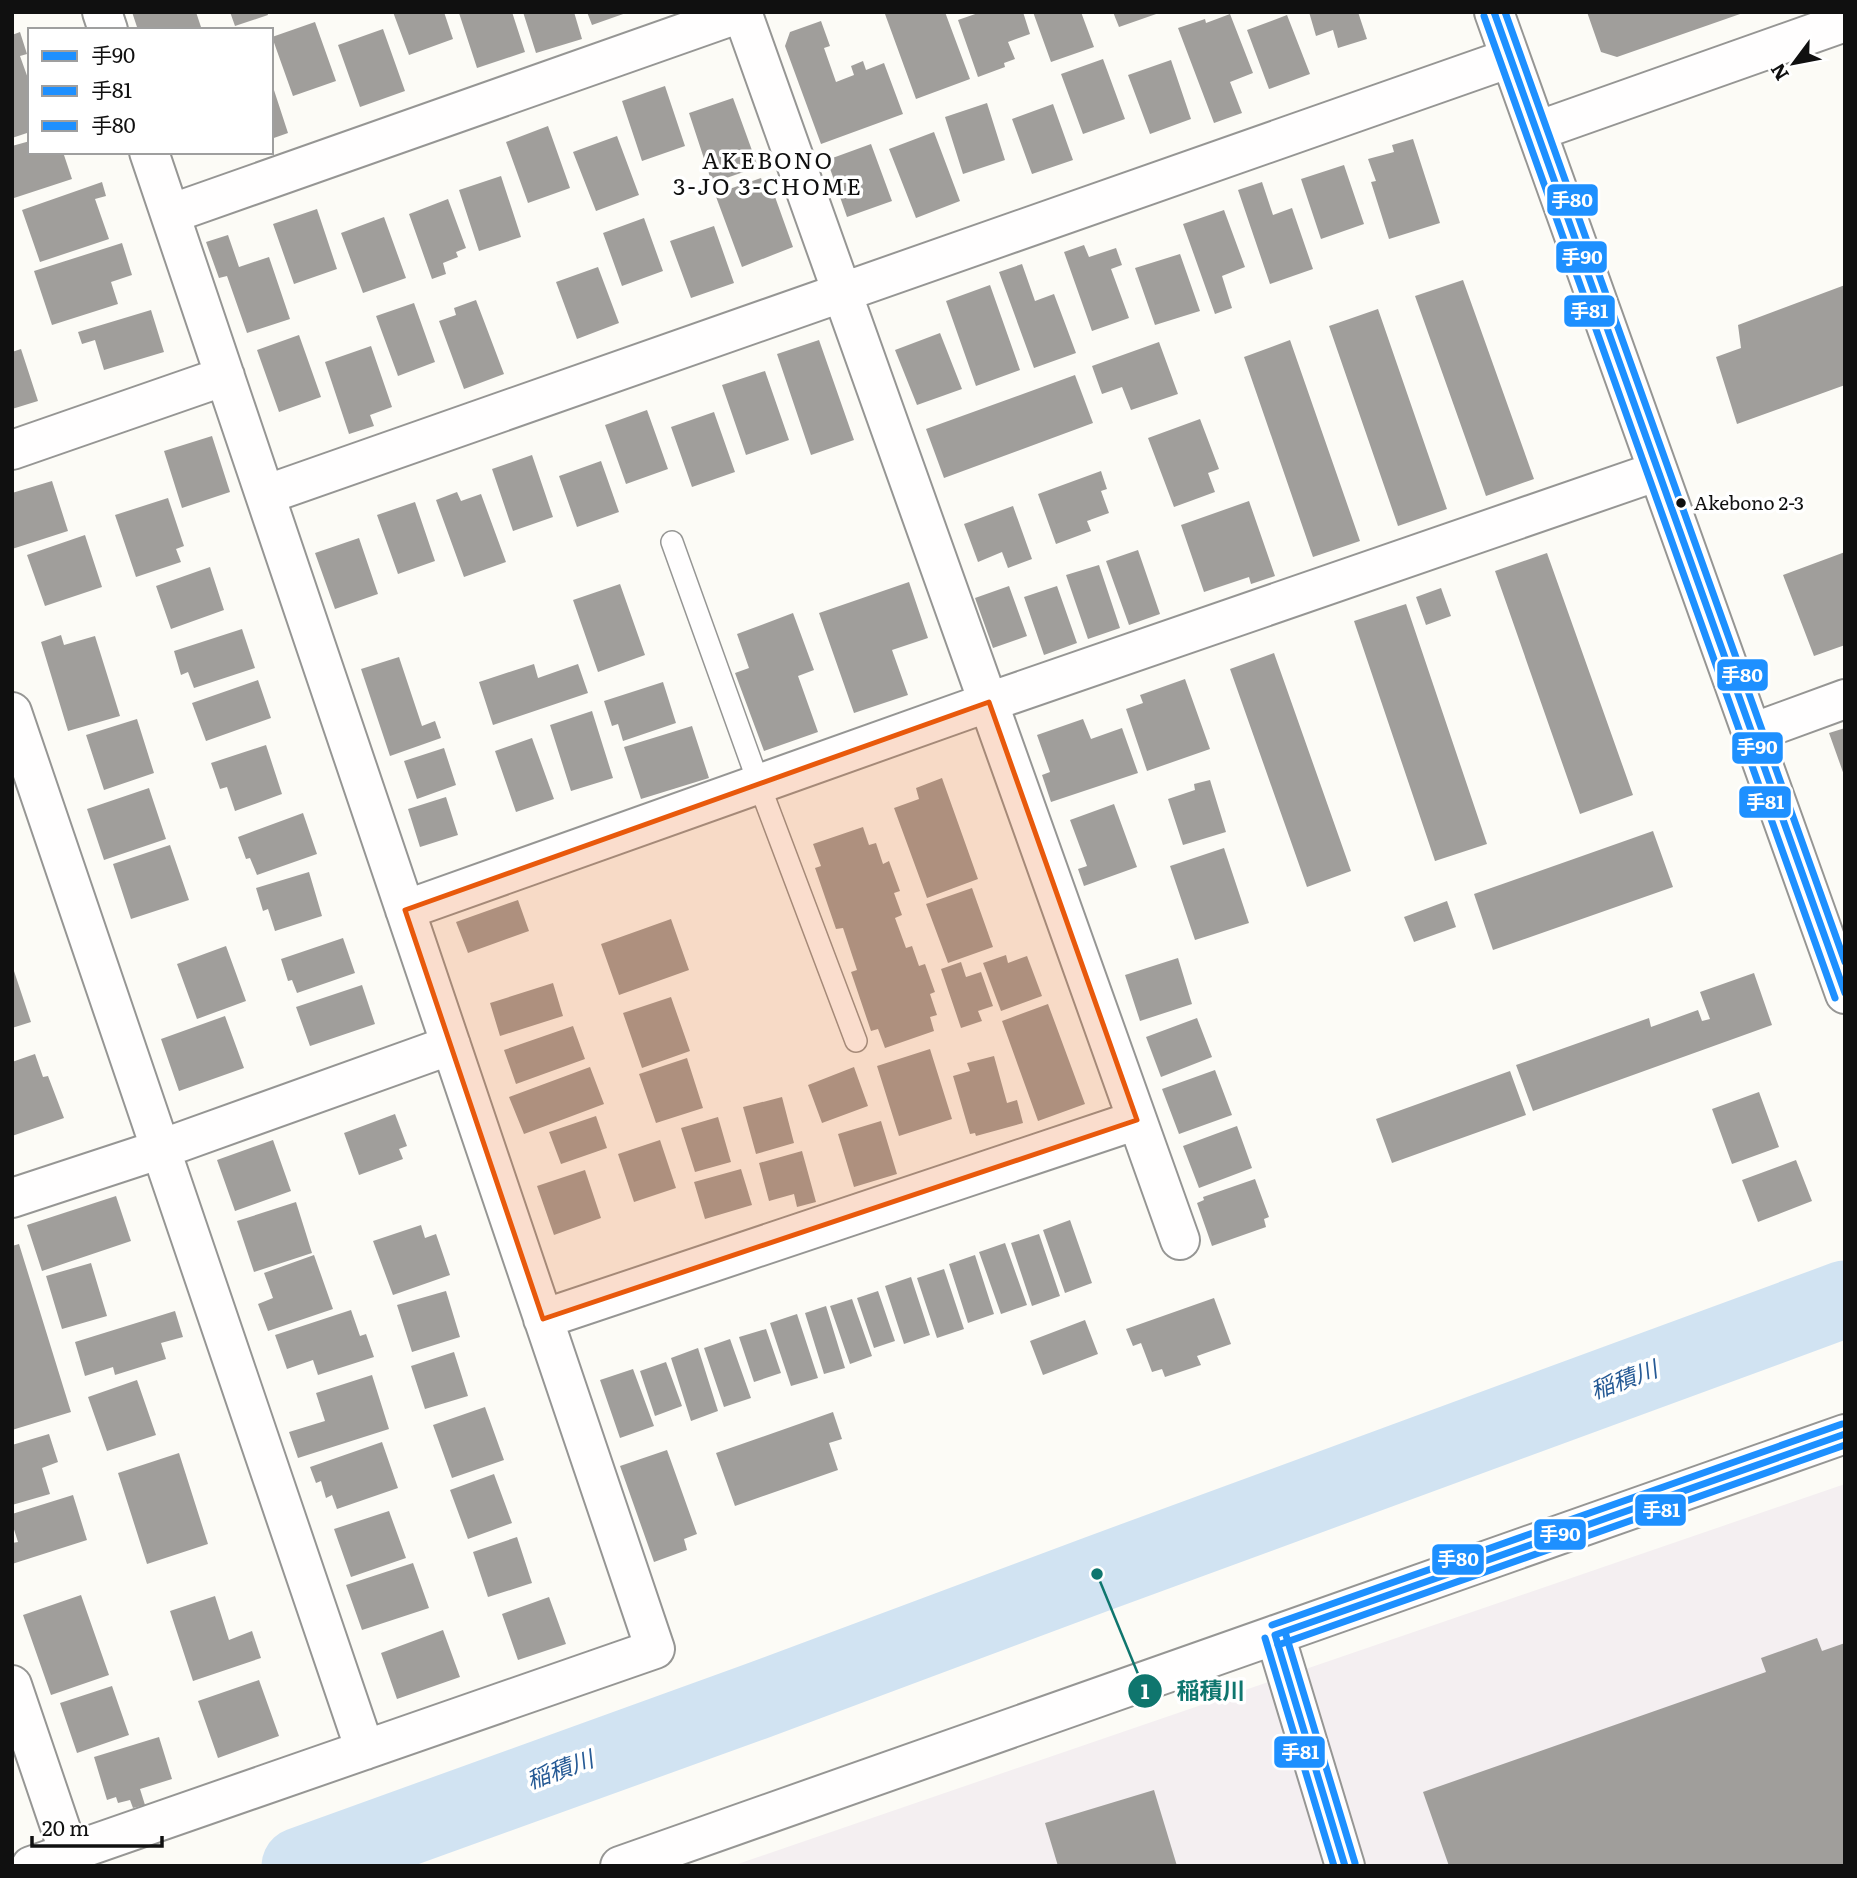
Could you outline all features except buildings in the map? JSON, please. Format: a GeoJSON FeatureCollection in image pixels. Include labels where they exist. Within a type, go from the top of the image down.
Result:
{"type":"FeatureCollection","features":[{"type":"Feature","properties":{"kind":"street"},"geometry":{"type":"LineString","coordinates":[[170,214],[743,12],[1180,1240]]}},
{"type":"Feature","properties":{"kind":"street"},"geometry":{"type":"LineString","coordinates":[[1494,12],[1845,994]]}},
{"type":"Feature","properties":{"kind":"street"},"geometry":{"type":"LineString","coordinates":[[1537,131],[1845,22]]}},
{"type":"Feature","properties":{"kind":"street"},"geometry":{"type":"LineString","coordinates":[[265,495],[842,290],[1510,58]]}},
{"type":"Feature","properties":{"kind":"street"},"geometry":{"type":"LineString","coordinates":[[31,1866],[655,1649],[150,154]]}},
{"type":"Feature","properties":{"kind":"street"},"geometry":{"type":"LineString","coordinates":[[12,450],[225,376]]}},
{"type":"Feature","properties":{"kind":"street"},"geometry":{"type":"LineString","coordinates":[[405,910],[989,702],[1658,471]]}},
{"type":"Feature","properties":{"kind":"street"},"geometry":{"type":"LineString","coordinates":[[1752,733],[1845,699]]}},
{"type":"Feature","properties":{"kind":"street"},"geometry":{"type":"LineString","coordinates":[[12,712],[365,1750]]}},
{"type":"Feature","properties":{"kind":"street"},"geometry":{"type":"LineString","coordinates":[[12,1198],[160,1149],[451,1045]]}},
{"type":"Feature","properties":{"kind":"street"},"geometry":{"type":"LineString","coordinates":[[543,1319],[1137,1121]]}},
{"type":"Feature","properties":{"kind":"street"},"geometry":{"type":"LineString","coordinates":[[620,1866],[1845,1434]]}},
{"type":"Feature","properties":{"kind":"street"},"geometry":{"type":"LineString","coordinates":[[1275,1635],[1345,1866]]}},
{"type":"Feature","properties":{"kind":"street"},"geometry":{"type":"LineString","coordinates":[[12,1685],[69,1853]]}},
{"type":"Feature","properties":{"kind":"lane"},"geometry":{"type":"LineString","coordinates":[[672,542],[856,1041]]}},
{"type":"Feature","properties":{"kind":"highlighted area"},"geometry":{"type":"Polygon","coordinates":[[[989,702],[1137,1120],[543,1319],[405,910],[989,702]]]}},
{"type":"Feature","properties":{"kind":"shaded area"},"geometry":{"type":"Polygon","coordinates":[[[1845,1484],[1845,1866],[732,1866],[1845,1484]]]}},
{"type":"Feature","properties":{"kind":"waterway","name":"稲積川"},"geometry":{"type":"LineString","coordinates":[[300,1866],[754,1702],[1845,1299]]}},
{"type":"Feature","properties":{"kind":"transit line","name":"手90"},"geometry":{"type":"LineString","coordinates":[[1494,12],[1845,993]]}},
{"type":"Feature","properties":{"kind":"transit line","name":"手80"},"geometry":{"type":"LineString","coordinates":[[1505,12],[1845,962]]}},
{"type":"Feature","properties":{"kind":"transit line","name":"手81"},"geometry":{"type":"LineString","coordinates":[[1484,16],[1835,998]]}},
{"type":"Feature","properties":{"kind":"transit line","name":"手80"},"geometry":{"type":"LineString","coordinates":[[1272,1625],[1842,1424]]}},
{"type":"Feature","properties":{"kind":"transit line","name":"手90"},"geometry":{"type":"LineString","coordinates":[[1275,1635],[1845,1434]]}},
{"type":"Feature","properties":{"kind":"transit line","name":"手81"},"geometry":{"type":"LineString","coordinates":[[1278,1645],[1845,1445]]}},
{"type":"Feature","properties":{"kind":"transit line","name":"手80"},"geometry":{"type":"LineString","coordinates":[[1285,1632],[1355,1863]]}},
{"type":"Feature","properties":{"kind":"transit line","name":"手90"},"geometry":{"type":"LineString","coordinates":[[1275,1635],[1345,1866]]}},
{"type":"Feature","properties":{"kind":"transit line","name":"手81"},"geometry":{"type":"LineString","coordinates":[[1265,1638],[1334,1866]]}},
{"type":"Feature","properties":{"kind":"place","name":"Akebono 2-3"},"geometry":{"type":"Point","coordinates":[1681,503]}},
{"type":"Feature","properties":{"kind":"place","name":"稲積川"},"geometry":{"type":"Point","coordinates":[1097,1574]}},
{"type":"Feature","properties":{"kind":"district","name":"AKEBONO 3-JO 3-CHOME"},"geometry":{"type":"Point","coordinates":[768,174]}}]}
